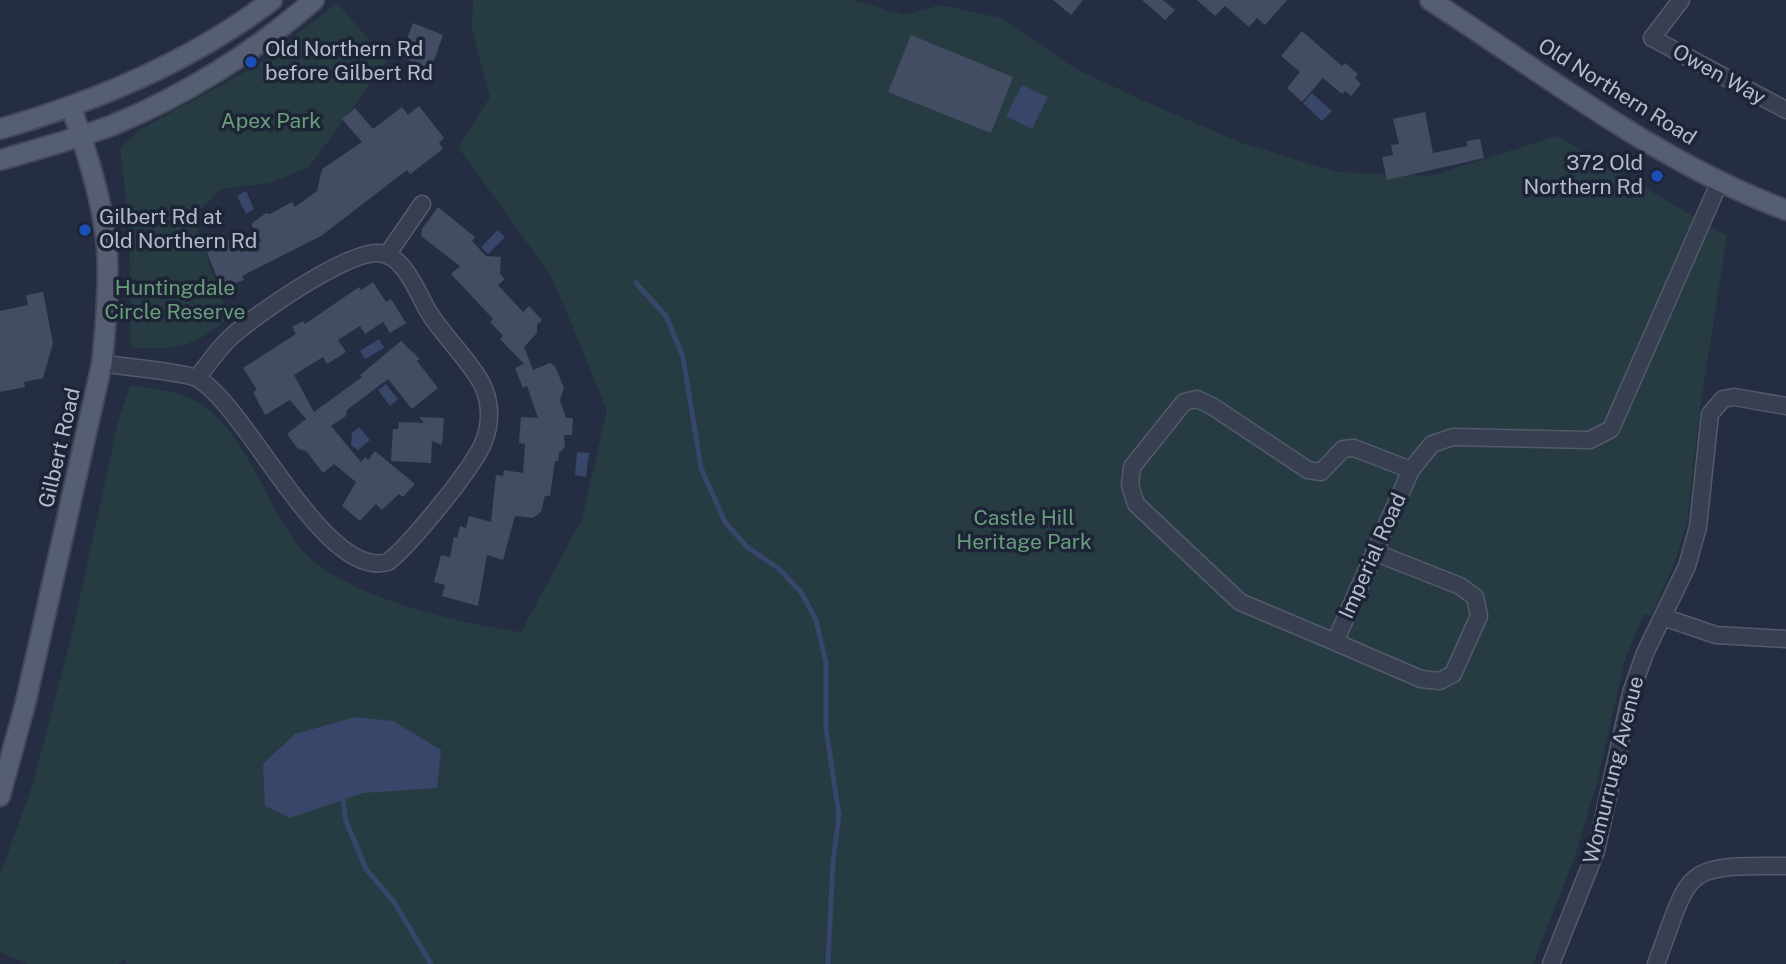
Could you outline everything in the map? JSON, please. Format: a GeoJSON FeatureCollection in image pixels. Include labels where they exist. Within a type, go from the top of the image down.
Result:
{"type":"FeatureCollection","features":[{"type":"Feature","properties":{"kind":"main road"},"geometry":{"type":"LineString","coordinates":[[0,129],[109,94],[173,62],[237,25],[272,0]]}},
{"type":"Feature","properties":{"kind":"main road"},"geometry":{"type":"LineString","coordinates":[[0,160],[115,124],[187,88],[250,48],[314,0]]}},
{"type":"Feature","properties":{"kind":"main road","name":"Old Northern Road"},"geometry":{"type":"LineString","coordinates":[[1430,0],[1642,139],[1720,181],[1786,210]]}},
{"type":"Feature","properties":{"kind":"main road","name":"Gilbert Road"},"geometry":{"type":"LineString","coordinates":[[0,796],[34,669],[103,363],[107,309],[107,247],[92,171],[71,107]]}},
{"type":"Feature","properties":{"kind":"street","name":"Owen Way"},"geometry":{"type":"LineString","coordinates":[[1681,0],[1652,38],[1786,110]]}},
{"type":"Feature","properties":{"kind":"street","name":"Imperial Road"},"geometry":{"type":"LineString","coordinates":[[1411,470],[1354,448],[1343,449],[1321,472],[1308,470],[1212,406],[1197,399],[1184,402],[1132,467],[1130,485],[1136,504],[1240,602],[1335,642],[1411,470],[1433,444],[1453,437],[1590,440],[1611,429],[1720,181]]}},
{"type":"Feature","properties":{"kind":"street"},"geometry":{"type":"LineString","coordinates":[[387,255],[422,204]]}},
{"type":"Feature","properties":{"kind":"street"},"geometry":{"type":"LineString","coordinates":[[103,363],[197,378],[234,415],[288,491],[318,524],[359,560],[369,564],[388,562],[412,537],[478,454],[488,428],[489,412],[481,383],[431,315],[405,271],[387,255],[364,254],[353,258],[294,292],[230,338],[197,378]]}},
{"type":"Feature","properties":{"kind":"street","name":"Womurrung Avenue"},"geometry":{"type":"LineString","coordinates":[[1551,964],[1596,851],[1632,693],[1645,653],[1687,566],[1698,527],[1710,414],[1714,406],[1723,399],[1734,397],[1786,406]]}},
{"type":"Feature","properties":{"kind":"street"},"geometry":{"type":"LineString","coordinates":[[1335,642],[1421,679],[1440,681],[1453,674],[1479,616],[1475,597],[1460,586],[1374,552]]}},
{"type":"Feature","properties":{"kind":"street"},"geometry":{"type":"LineString","coordinates":[[1663,617],[1716,635],[1786,639]]}},
{"type":"Feature","properties":{"kind":"street"},"geometry":{"type":"LineString","coordinates":[[1656,964],[1684,890],[1692,879],[1707,869],[1723,866],[1786,866]]}},
{"type":"Feature","properties":{"kind":"green space","name":"Castle Hill Heritage Park"},"geometry":{"type":"Polygon","coordinates":[[[473,0],[852,0],[905,15],[940,5],[1001,18],[1076,69],[1148,103],[1242,143],[1337,172],[1431,176],[1557,136],[1727,236],[1701,402],[1687,523],[1675,562],[1651,616],[1644,614],[1625,659],[1597,782],[1575,856],[1533,964],[128,964],[124,959],[118,964],[28,964],[0,952],[0,875],[33,784],[73,630],[118,422],[130,385],[185,396],[211,412],[241,448],[290,534],[304,552],[323,568],[347,582],[406,606],[521,632],[582,519],[607,410],[552,277],[458,147],[490,97],[472,30],[473,0]]]}},
{"type":"Feature","properties":{"kind":"green space","name":"Apex Park"},"geometry":{"type":"Polygon","coordinates":[[[337,3],[387,61],[309,167],[270,183],[221,189],[193,216],[228,318],[205,335],[184,345],[131,347],[129,222],[120,148],[141,129],[258,65],[337,3]]]}},
{"type":"Feature","properties":{"kind":"water"},"geometry":{"type":"Polygon","coordinates":[[[1022,85],[1048,97],[1032,129],[1006,116],[1022,85]]]}},
{"type":"Feature","properties":{"kind":"water"},"geometry":{"type":"Polygon","coordinates":[[[1312,93],[1332,111],[1322,121],[1303,103],[1312,93]]]}},
{"type":"Feature","properties":{"kind":"water"},"geometry":{"type":"Polygon","coordinates":[[[246,191],[254,209],[246,214],[237,196],[246,191]]]}},
{"type":"Feature","properties":{"kind":"water"},"geometry":{"type":"Polygon","coordinates":[[[498,230],[505,237],[488,254],[481,247],[498,230]]]}},
{"type":"Feature","properties":{"kind":"water"},"geometry":{"type":"Polygon","coordinates":[[[379,339],[384,348],[365,359],[360,351],[379,339]]]}},
{"type":"Feature","properties":{"kind":"water"},"geometry":{"type":"Polygon","coordinates":[[[386,384],[398,399],[390,406],[378,390],[386,384]]]}},
{"type":"Feature","properties":{"kind":"water"},"geometry":{"type":"Polygon","coordinates":[[[359,427],[370,440],[358,450],[351,445],[352,433],[359,427]]]}},
{"type":"Feature","properties":{"kind":"water"},"geometry":{"type":"Polygon","coordinates":[[[577,452],[589,453],[586,477],[575,475],[577,452]]]}},
{"type":"Feature","properties":{"kind":"water"},"geometry":{"type":"Polygon","coordinates":[[[355,717],[393,721],[441,750],[437,788],[363,793],[290,818],[265,806],[263,764],[295,734],[355,717]]]}},
{"type":"Feature","properties":{"kind":"building"},"geometry":{"type":"Polygon","coordinates":[[[1053,0],[1083,0],[1071,15],[1053,0]]]}},
{"type":"Feature","properties":{"kind":"building"},"geometry":{"type":"Polygon","coordinates":[[[1142,0],[1163,0],[1175,10],[1165,20],[1142,0]]]}},
{"type":"Feature","properties":{"kind":"building"},"geometry":{"type":"Polygon","coordinates":[[[1197,0],[1287,0],[1265,25],[1257,18],[1249,27],[1225,6],[1215,16],[1197,0]]]}},
{"type":"Feature","properties":{"kind":"building"},"geometry":{"type":"Polygon","coordinates":[[[413,23],[443,35],[431,69],[400,57],[413,23]]]}},
{"type":"Feature","properties":{"kind":"building"},"geometry":{"type":"Polygon","coordinates":[[[1302,31],[1342,66],[1345,63],[1358,74],[1355,78],[1361,84],[1351,96],[1345,91],[1342,94],[1323,78],[1302,102],[1287,88],[1300,72],[1281,56],[1302,31]]]}},
{"type":"Feature","properties":{"kind":"building"},"geometry":{"type":"Polygon","coordinates":[[[911,35],[1013,77],[991,133],[888,92],[911,35]]]}},
{"type":"Feature","properties":{"kind":"building"},"geometry":{"type":"Polygon","coordinates":[[[419,106],[444,138],[439,143],[443,149],[410,174],[407,170],[321,236],[242,276],[244,280],[221,288],[206,250],[212,238],[224,233],[227,240],[237,236],[262,242],[251,224],[266,213],[270,214],[292,202],[295,207],[317,191],[322,169],[362,142],[342,119],[355,108],[373,129],[402,107],[408,115],[419,106]]]}},
{"type":"Feature","properties":{"kind":"building"},"geometry":{"type":"Polygon","coordinates":[[[1425,112],[1433,153],[1467,146],[1467,141],[1480,139],[1484,158],[1387,180],[1382,157],[1393,155],[1391,145],[1399,144],[1393,119],[1425,112]]]}},
{"type":"Feature","properties":{"kind":"building"},"geometry":{"type":"Polygon","coordinates":[[[438,207],[475,237],[472,241],[486,256],[501,257],[500,274],[505,279],[498,285],[523,312],[529,306],[542,320],[537,325],[537,333],[524,347],[533,370],[550,363],[555,366],[564,388],[560,400],[566,418],[573,418],[572,435],[564,435],[565,447],[559,453],[558,461],[555,461],[550,496],[545,496],[541,512],[533,518],[515,516],[503,560],[487,555],[478,606],[442,596],[445,585],[434,582],[441,555],[450,557],[454,537],[457,538],[460,526],[466,528],[469,516],[491,522],[496,475],[503,476],[504,470],[523,473],[525,444],[519,443],[521,417],[538,418],[527,386],[523,388],[515,368],[524,364],[500,339],[503,336],[490,322],[493,319],[451,274],[460,266],[421,236],[422,229],[438,207]]]}},
{"type":"Feature","properties":{"kind":"building"},"geometry":{"type":"Polygon","coordinates":[[[373,282],[386,302],[391,299],[406,323],[390,333],[383,322],[365,334],[360,326],[338,340],[346,352],[327,364],[323,357],[294,375],[314,412],[362,377],[360,375],[401,341],[420,359],[417,361],[438,388],[412,409],[388,379],[347,410],[346,416],[331,426],[361,462],[365,457],[368,460],[375,451],[415,484],[403,497],[399,494],[382,510],[376,504],[360,521],[342,506],[356,482],[334,464],[323,473],[306,451],[298,449],[287,434],[306,419],[290,400],[265,415],[253,392],[257,390],[243,368],[296,334],[292,327],[303,321],[305,324],[359,287],[361,290],[373,282]]]}},
{"type":"Feature","properties":{"kind":"building"},"geometry":{"type":"Polygon","coordinates":[[[43,292],[53,343],[43,378],[24,382],[25,387],[0,392],[0,311],[28,305],[26,295],[43,292]]]}},
{"type":"Feature","properties":{"kind":"building"},"geometry":{"type":"Polygon","coordinates":[[[419,417],[444,418],[442,445],[432,441],[431,463],[391,461],[393,429],[398,429],[399,422],[424,423],[419,417]]]}},
{"type":"Feature","properties":{"kind":"waterway"},"geometry":{"type":"LineString","coordinates":[[636,283],[666,316],[683,357],[701,468],[725,522],[747,547],[778,568],[801,592],[816,620],[826,663],[826,729],[839,815],[833,862],[828,964]]}},
{"type":"Feature","properties":{"kind":"waterway"},"geometry":{"type":"LineString","coordinates":[[343,800],[346,821],[366,869],[394,902],[431,964]]}},
{"type":"Feature","properties":{"kind":"place","name":"Old Northern Rd before Gilbert Rd"},"geometry":{"type":"Point","coordinates":[251,62]}},
{"type":"Feature","properties":{"kind":"place","name":"372 Old Northern Rd"},"geometry":{"type":"Point","coordinates":[1657,176]}},
{"type":"Feature","properties":{"kind":"place","name":"Gilbert Rd at Old Northern Rd"},"geometry":{"type":"Point","coordinates":[85,230]}},
{"type":"Feature","properties":{"kind":"park label","name":"Huntingdale Circle Reserve"},"geometry":{"type":"Point","coordinates":[175,301]}}]}
